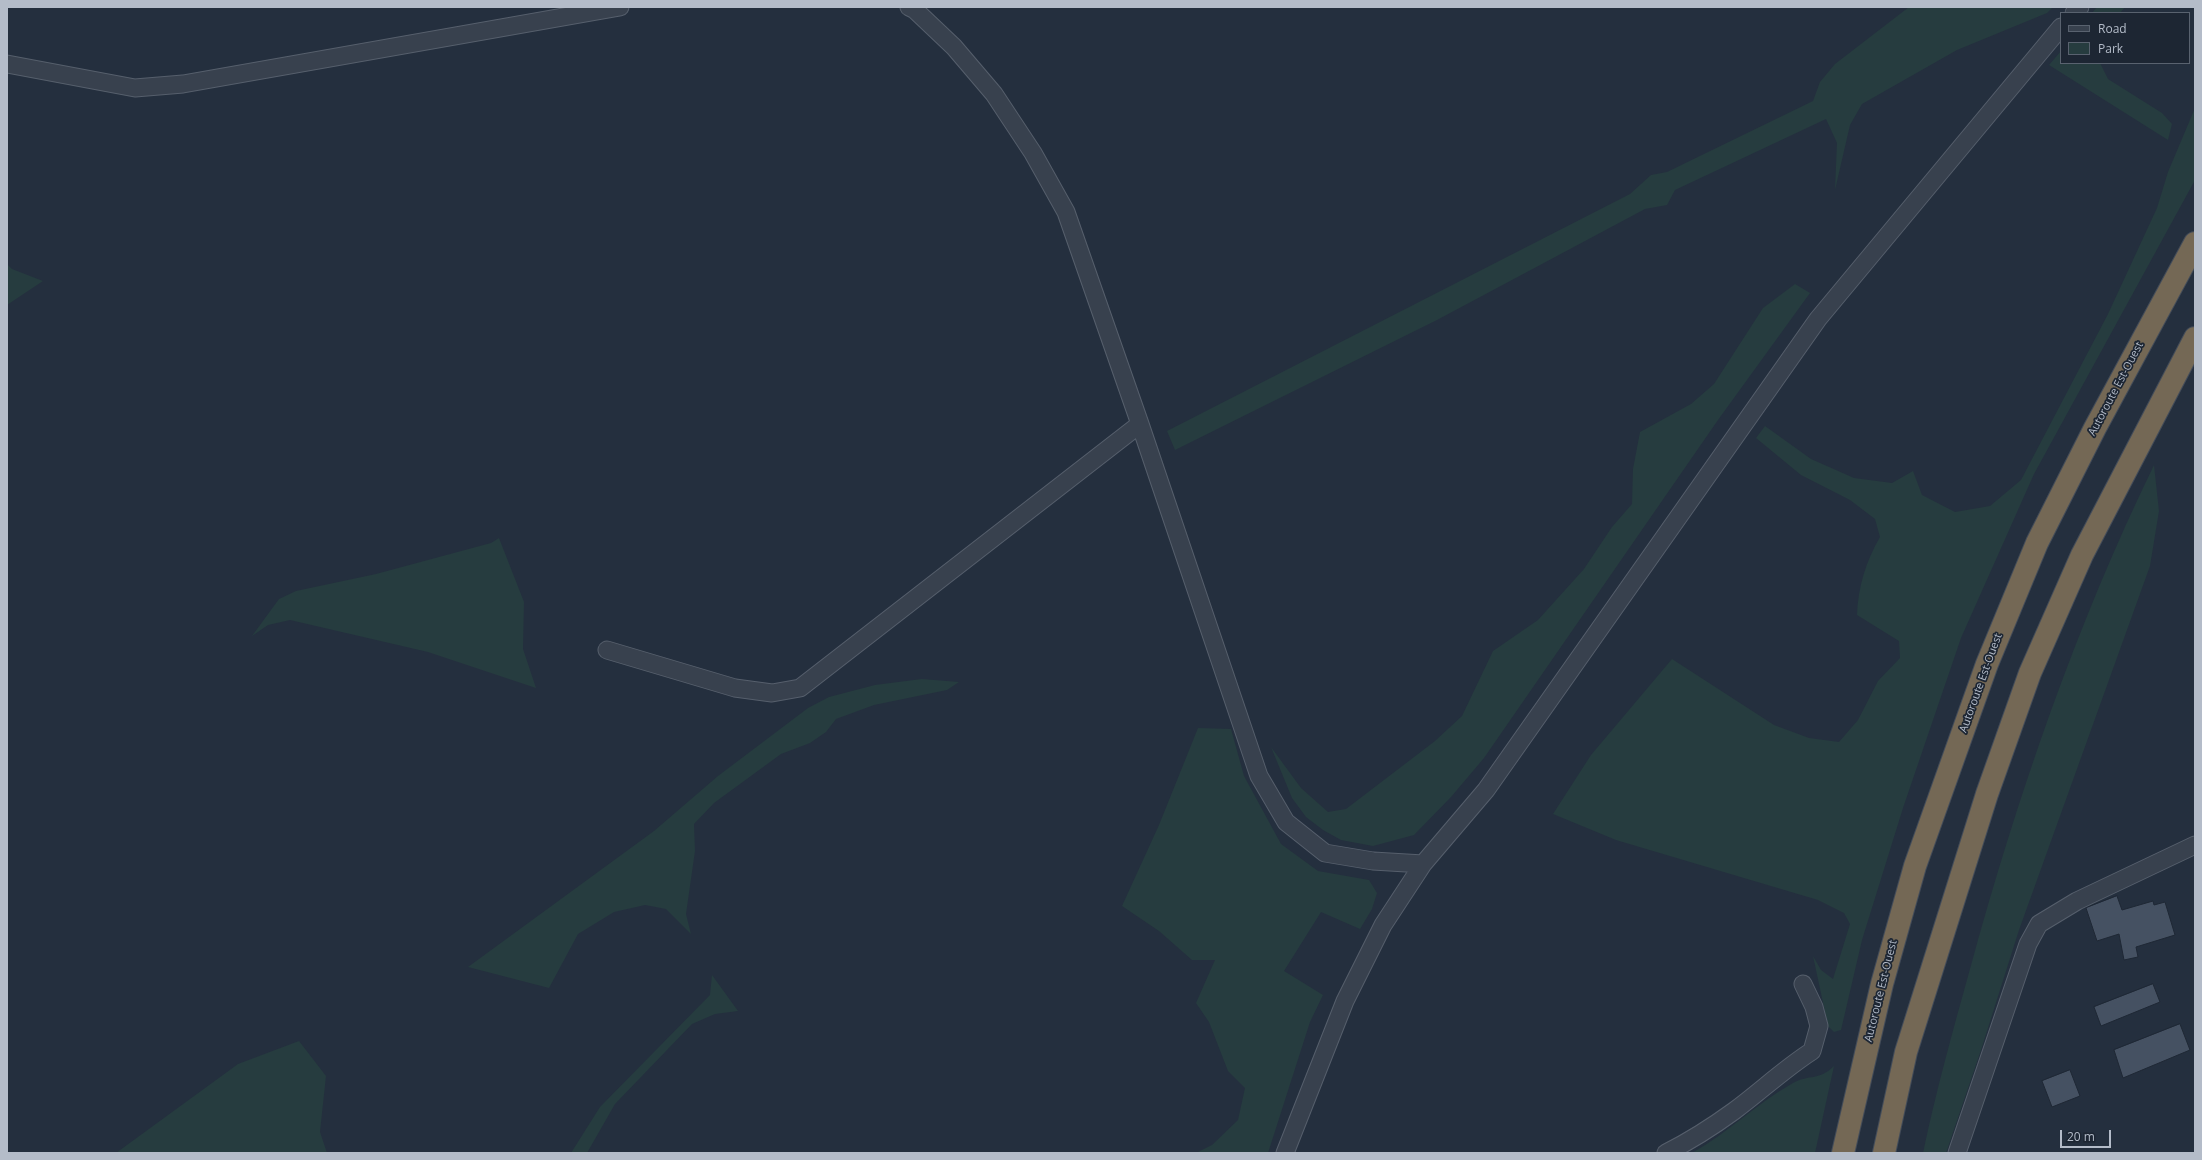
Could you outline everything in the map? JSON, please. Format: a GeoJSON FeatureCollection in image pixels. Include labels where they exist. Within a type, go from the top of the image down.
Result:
{"type":"FeatureCollection","features":[{"type":"Feature","properties":{"kind":"highway","name":"Autoroute Est-Ouest"},"geometry":{"type":"LineString","coordinates":[[1843,1153],[1882,984],[1915,866],[1987,664],[2037,543],[2095,428],[2195,243]]}},
{"type":"Feature","properties":{"kind":"highway"},"geometry":{"type":"LineString","coordinates":[[1884,1153],[1906,1052],[1987,794],[2030,673],[2082,555],[2195,338]]}},
{"type":"Feature","properties":{"kind":"street"},"geometry":{"type":"LineString","coordinates":[[7,64],[135,88],[183,84],[620,7]]}},
{"type":"Feature","properties":{"kind":"street"},"geometry":{"type":"LineString","coordinates":[[909,7],[915,10],[954,47],[994,94],[1033,153],[1066,212],[1140,424],[1259,776],[1286,822],[1325,853],[1373,861],[1423,864]]}},
{"type":"Feature","properties":{"kind":"street"},"geometry":{"type":"LineString","coordinates":[[1285,1153],[1345,1001],[1383,924],[1423,864],[1486,790],[1818,319],[2060,28]]}},
{"type":"Feature","properties":{"kind":"street"},"geometry":{"type":"LineString","coordinates":[[607,650],[736,688],[772,693],[800,688],[1140,424]]}},
{"type":"Feature","properties":{"kind":"street"},"geometry":{"type":"LineString","coordinates":[[1957,1153],[2028,944],[2039,924],[2077,901],[2195,845]]}},
{"type":"Feature","properties":{"kind":"street"},"geometry":{"type":"LineString","coordinates":[[1666,1153],[1692,1140],[1735,1111],[1786,1068],[1812,1051],[1819,1026],[1804,984]]}},
{"type":"Feature","properties":{"kind":"green space"},"geometry":{"type":"Polygon","coordinates":[[[1909,7],[2053,7],[2047,13],[1957,50],[1862,104],[1850,125],[1835,190],[1837,143],[1826,119],[1675,190],[1667,205],[1645,209],[1437,320],[1175,450],[1167,431],[1630,194],[1651,175],[1667,172],[1813,101],[1820,82],[1835,64],[1909,7]]]}},
{"type":"Feature","properties":{"kind":"green space"},"geometry":{"type":"Polygon","coordinates":[[[2097,7],[2125,7],[2121,12],[2093,12],[2097,7]]]}},
{"type":"Feature","properties":{"kind":"green space"},"geometry":{"type":"Polygon","coordinates":[[[2060,52],[2060,64],[2100,64],[2108,79],[2162,113],[2172,124],[2168,140],[2049,65],[2060,52]]]}},
{"type":"Feature","properties":{"kind":"green space"},"geometry":{"type":"Polygon","coordinates":[[[2195,108],[2195,180],[2034,474],[1961,638],[1903,808],[1862,940],[1841,1030],[1834,1032],[1828,1026],[1813,956],[1821,970],[1833,979],[1850,924],[1844,913],[1818,900],[1616,840],[1553,814],[1591,755],[1672,659],[1774,725],[1809,738],[1839,742],[1858,720],[1878,681],[1900,658],[1899,641],[1857,615],[1861,584],[1871,555],[1880,537],[1875,519],[1850,500],[1801,475],[1756,438],[1765,426],[1811,459],[1854,478],[1892,483],[1913,471],[1922,495],[1955,512],[1990,506],[2021,480],[2108,314],[2157,208],[2168,172],[2195,108]]]}},
{"type":"Feature","properties":{"kind":"green space"},"geometry":{"type":"Polygon","coordinates":[[[7,264],[12,269],[43,281],[7,305],[7,264]]]}},
{"type":"Feature","properties":{"kind":"green space"},"geometry":{"type":"Polygon","coordinates":[[[1795,284],[1810,293],[1718,420],[1484,758],[1451,797],[1414,835],[1373,846],[1341,840],[1323,830],[1306,817],[1292,798],[1271,747],[1301,788],[1328,812],[1346,809],[1435,741],[1462,716],[1493,651],[1538,620],[1584,569],[1612,527],[1632,504],[1633,469],[1640,432],[1691,404],[1714,384],[1763,308],[1795,284]]]}},
{"type":"Feature","properties":{"kind":"green space"},"geometry":{"type":"Polygon","coordinates":[[[2154,465],[2159,511],[2150,566],[2019,930],[1981,1050],[1946,1153],[1923,1153],[1939,1084],[1970,969],[2028,776],[2050,712],[2099,587],[2154,465]]]}},
{"type":"Feature","properties":{"kind":"green space"},"geometry":{"type":"Polygon","coordinates":[[[499,538],[524,602],[523,649],[536,688],[428,652],[290,620],[268,625],[252,636],[279,599],[296,591],[376,574],[491,543],[499,538]]]}},
{"type":"Feature","properties":{"kind":"green space"},"geometry":{"type":"Polygon","coordinates":[[[922,679],[959,682],[947,690],[874,705],[836,719],[826,732],[810,743],[781,754],[714,803],[694,824],[695,851],[686,914],[691,934],[666,909],[645,905],[614,912],[578,934],[549,988],[468,967],[654,831],[718,776],[808,708],[829,697],[875,685],[922,679]]]}},
{"type":"Feature","properties":{"kind":"green space"},"geometry":{"type":"Polygon","coordinates":[[[1198,728],[1231,729],[1244,776],[1281,844],[1318,871],[1369,880],[1377,893],[1372,909],[1360,929],[1321,912],[1284,971],[1323,995],[1310,1022],[1268,1153],[1196,1153],[1212,1145],[1238,1120],[1245,1088],[1228,1071],[1209,1022],[1196,1003],[1215,960],[1192,960],[1159,931],[1122,906],[1159,825],[1198,728]]]}},
{"type":"Feature","properties":{"kind":"green space"},"geometry":{"type":"Polygon","coordinates":[[[712,975],[738,1011],[715,1014],[692,1024],[615,1104],[587,1153],[571,1153],[600,1107],[710,995],[712,975]]]}},
{"type":"Feature","properties":{"kind":"green space"},"geometry":{"type":"Polygon","coordinates":[[[299,1041],[326,1076],[320,1132],[327,1153],[116,1153],[238,1064],[299,1041]]]}},
{"type":"Feature","properties":{"kind":"green space"},"geometry":{"type":"Polygon","coordinates":[[[1834,1066],[1815,1153],[1692,1153],[1793,1083],[1799,1080],[1824,1074],[1834,1066]]]}},
{"type":"Feature","properties":{"kind":"building"},"geometry":{"type":"Polygon","coordinates":[[[2117,896],[2122,910],[2153,901],[2154,905],[2165,902],[2175,935],[2136,947],[2138,957],[2124,960],[2119,934],[2097,941],[2086,908],[2117,896]]]}},
{"type":"Feature","properties":{"kind":"building"},"geometry":{"type":"Polygon","coordinates":[[[2153,984],[2160,1002],[2101,1026],[2094,1007],[2153,984]]]}},
{"type":"Feature","properties":{"kind":"building"},"geometry":{"type":"Polygon","coordinates":[[[2180,1024],[2190,1050],[2123,1078],[2114,1050],[2180,1024]]]}},
{"type":"Feature","properties":{"kind":"building"},"geometry":{"type":"Polygon","coordinates":[[[2070,1070],[2080,1096],[2052,1107],[2042,1081],[2070,1070]]]}}]}
